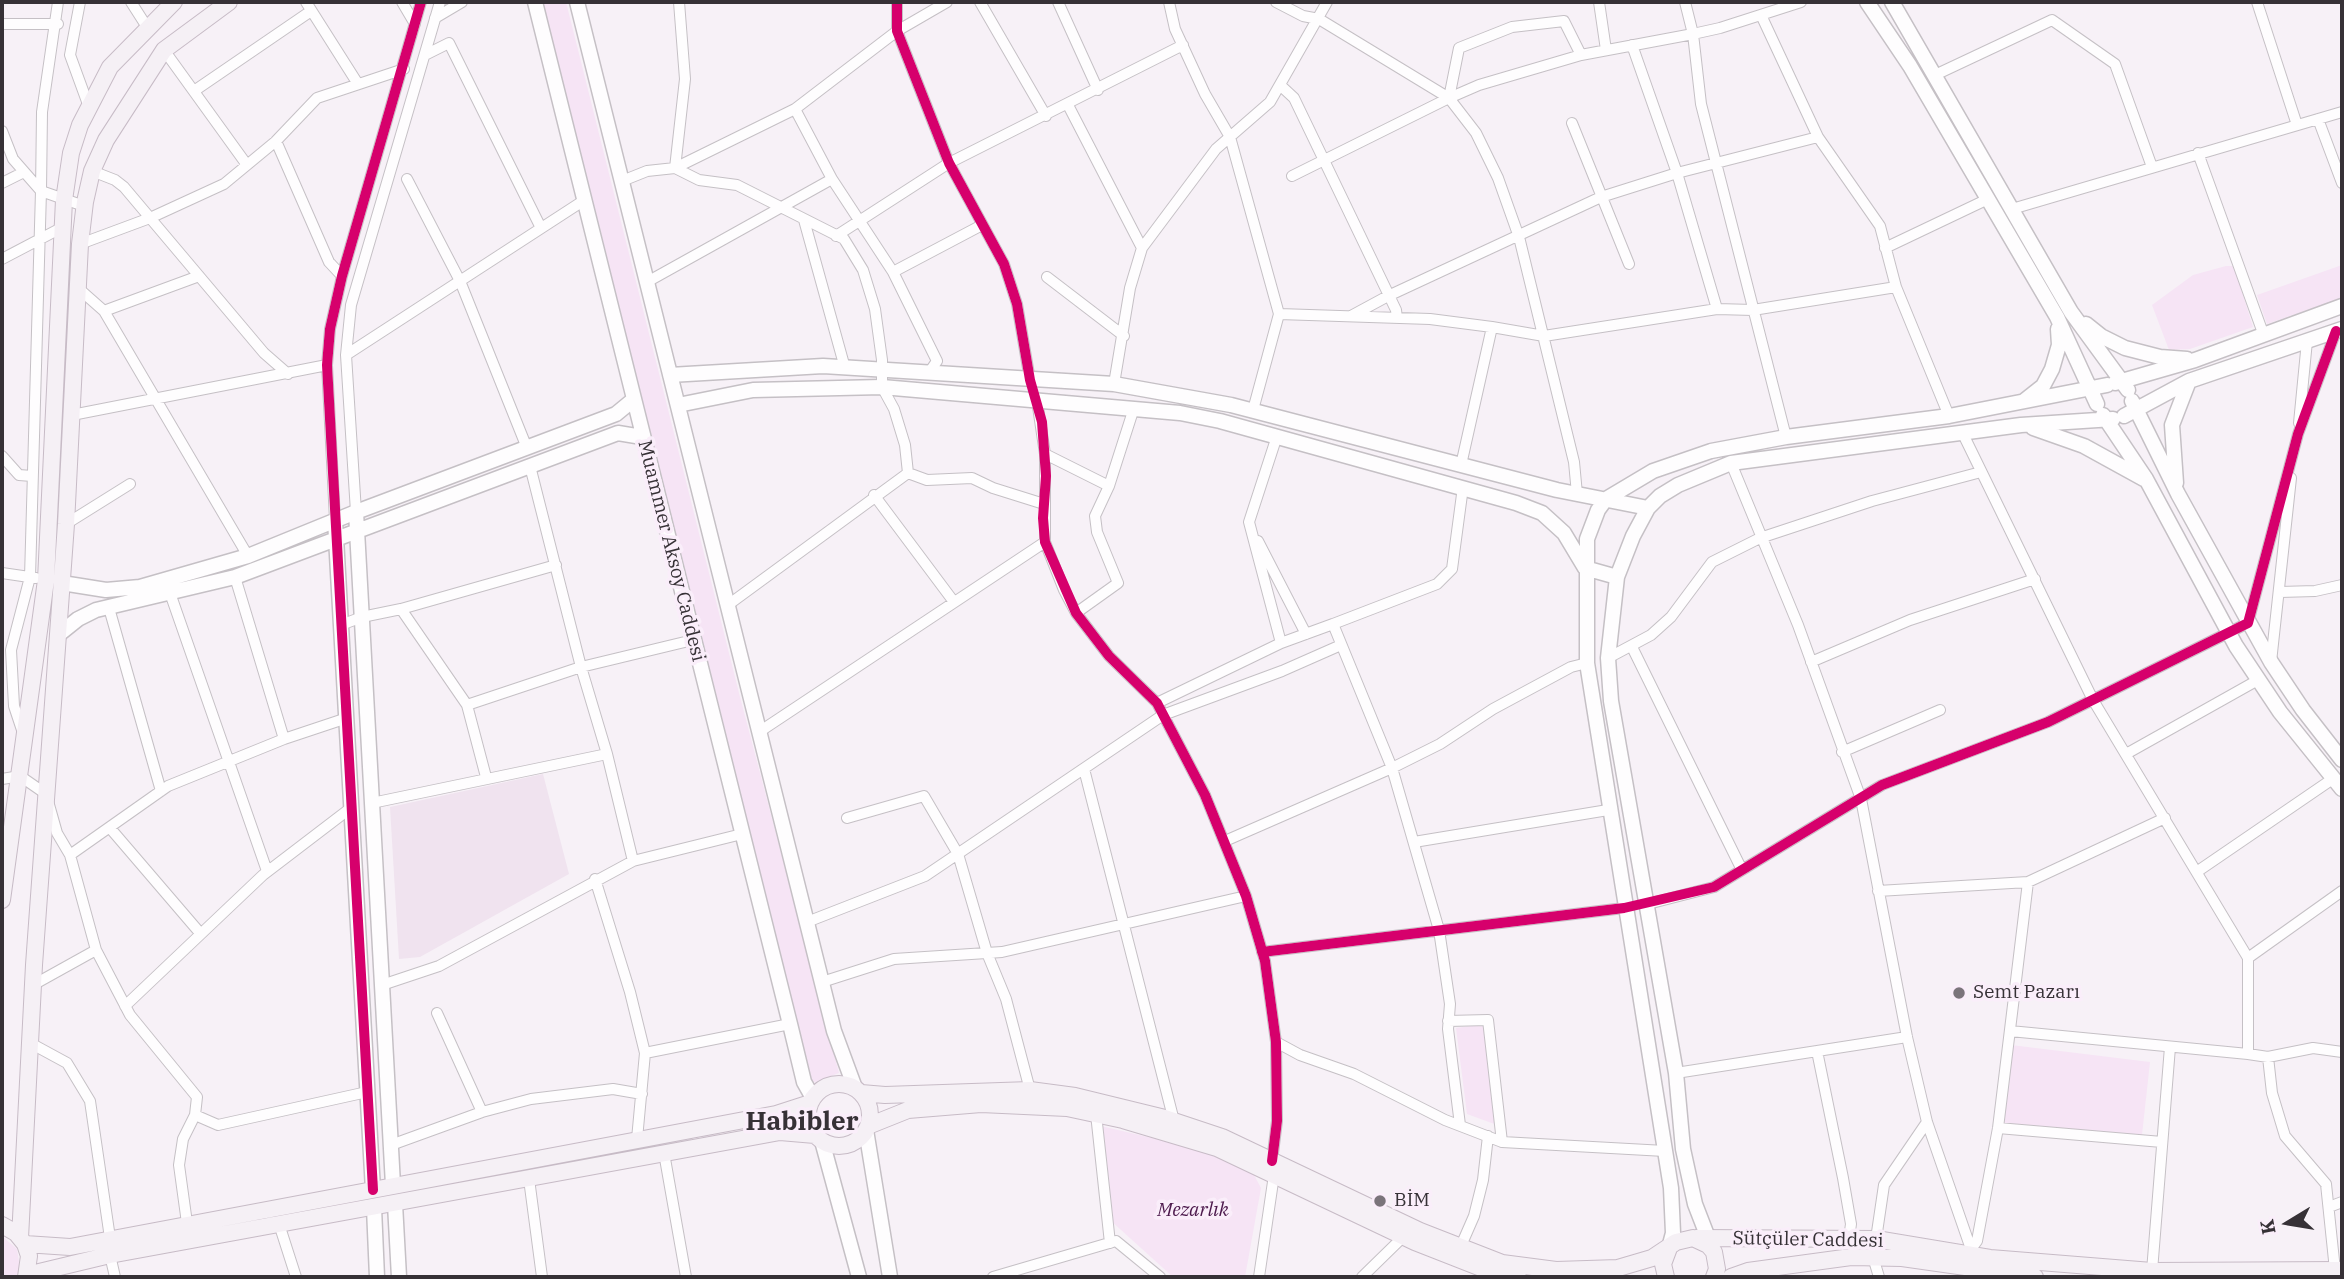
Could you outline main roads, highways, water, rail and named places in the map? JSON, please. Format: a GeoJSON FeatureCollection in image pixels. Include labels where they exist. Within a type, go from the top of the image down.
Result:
{"type":"FeatureCollection","features":[{"type":"Feature","properties":{"kind":"main road"},"geometry":{"type":"LineString","coordinates":[[2,900],[46,580],[62,227],[71,153],[89,107],[110,67],[174,2]]}},
{"type":"Feature","properties":{"kind":"main road"},"geometry":{"type":"LineString","coordinates":[[26,1277],[29,1256],[23,1241],[33,985],[58,635],[46,580],[66,524],[84,206],[92,172],[106,140],[164,50],[229,2]]}},
{"type":"Feature","properties":{"kind":"main road"},"geometry":{"type":"LineString","coordinates":[[2,1225],[23,1241],[70,1247],[776,1114],[812,1100],[833,1084],[885,1095],[1030,1090],[1075,1096],[1174,1121],[1222,1137],[1273,1168],[1404,1236],[1499,1275],[1518,1277]]}},
{"type":"Feature","properties":{"kind":"main road"},"geometry":{"type":"LineString","coordinates":[[858,1091],[869,1108],[867,1128]]}},
{"type":"Feature","properties":{"kind":"main road"},"geometry":{"type":"LineString","coordinates":[[812,1100],[808,1120],[818,1138]]}},
{"type":"Feature","properties":{"kind":"main road"},"geometry":{"type":"LineString","coordinates":[[32,1277],[39,1272],[110,1255],[780,1132],[818,1138],[830,1145],[849,1145],[867,1128],[908,1110],[981,1104],[1067,1108],[1162,1130],[1273,1168],[1460,1248],[1502,1263],[1556,1270],[1618,1268],[1652,1258],[1676,1242],[1705,1243],[1717,1265],[1714,1277]]}},
{"type":"Feature","properties":{"kind":"main road","name":"Sütçüler Caddesi"},"geometry":{"type":"LineString","coordinates":[[1705,1243],[1875,1239],[2152,1271],[2339,1270]]}},
{"type":"Feature","properties":{"kind":"main road"},"geometry":{"type":"LineString","coordinates":[[1666,1277],[1663,1264],[1669,1248]]}},
{"type":"Feature","properties":{"kind":"main road","name":"Sütçüler Caddesi"},"geometry":{"type":"LineString","coordinates":[[1731,1277],[1852,1257],[1873,1257],[1902,1258],[2035,1277]]}},
{"type":"Feature","properties":{"kind":"place","name":"Semt Pazarı"},"geometry":{"type":"Point","coordinates":[1959,993]}},
{"type":"Feature","properties":{"kind":"place","name":"BİM"},"geometry":{"type":"Point","coordinates":[1380,1201]}},
{"type":"Feature","properties":{"kind":"district","name":"Habibler"},"geometry":{"type":"Point","coordinates":[802,1122]}},
{"type":"Feature","properties":{"kind":"park label","name":"Mezarlık"},"geometry":{"type":"Point","coordinates":[1193,1211]}}]}
